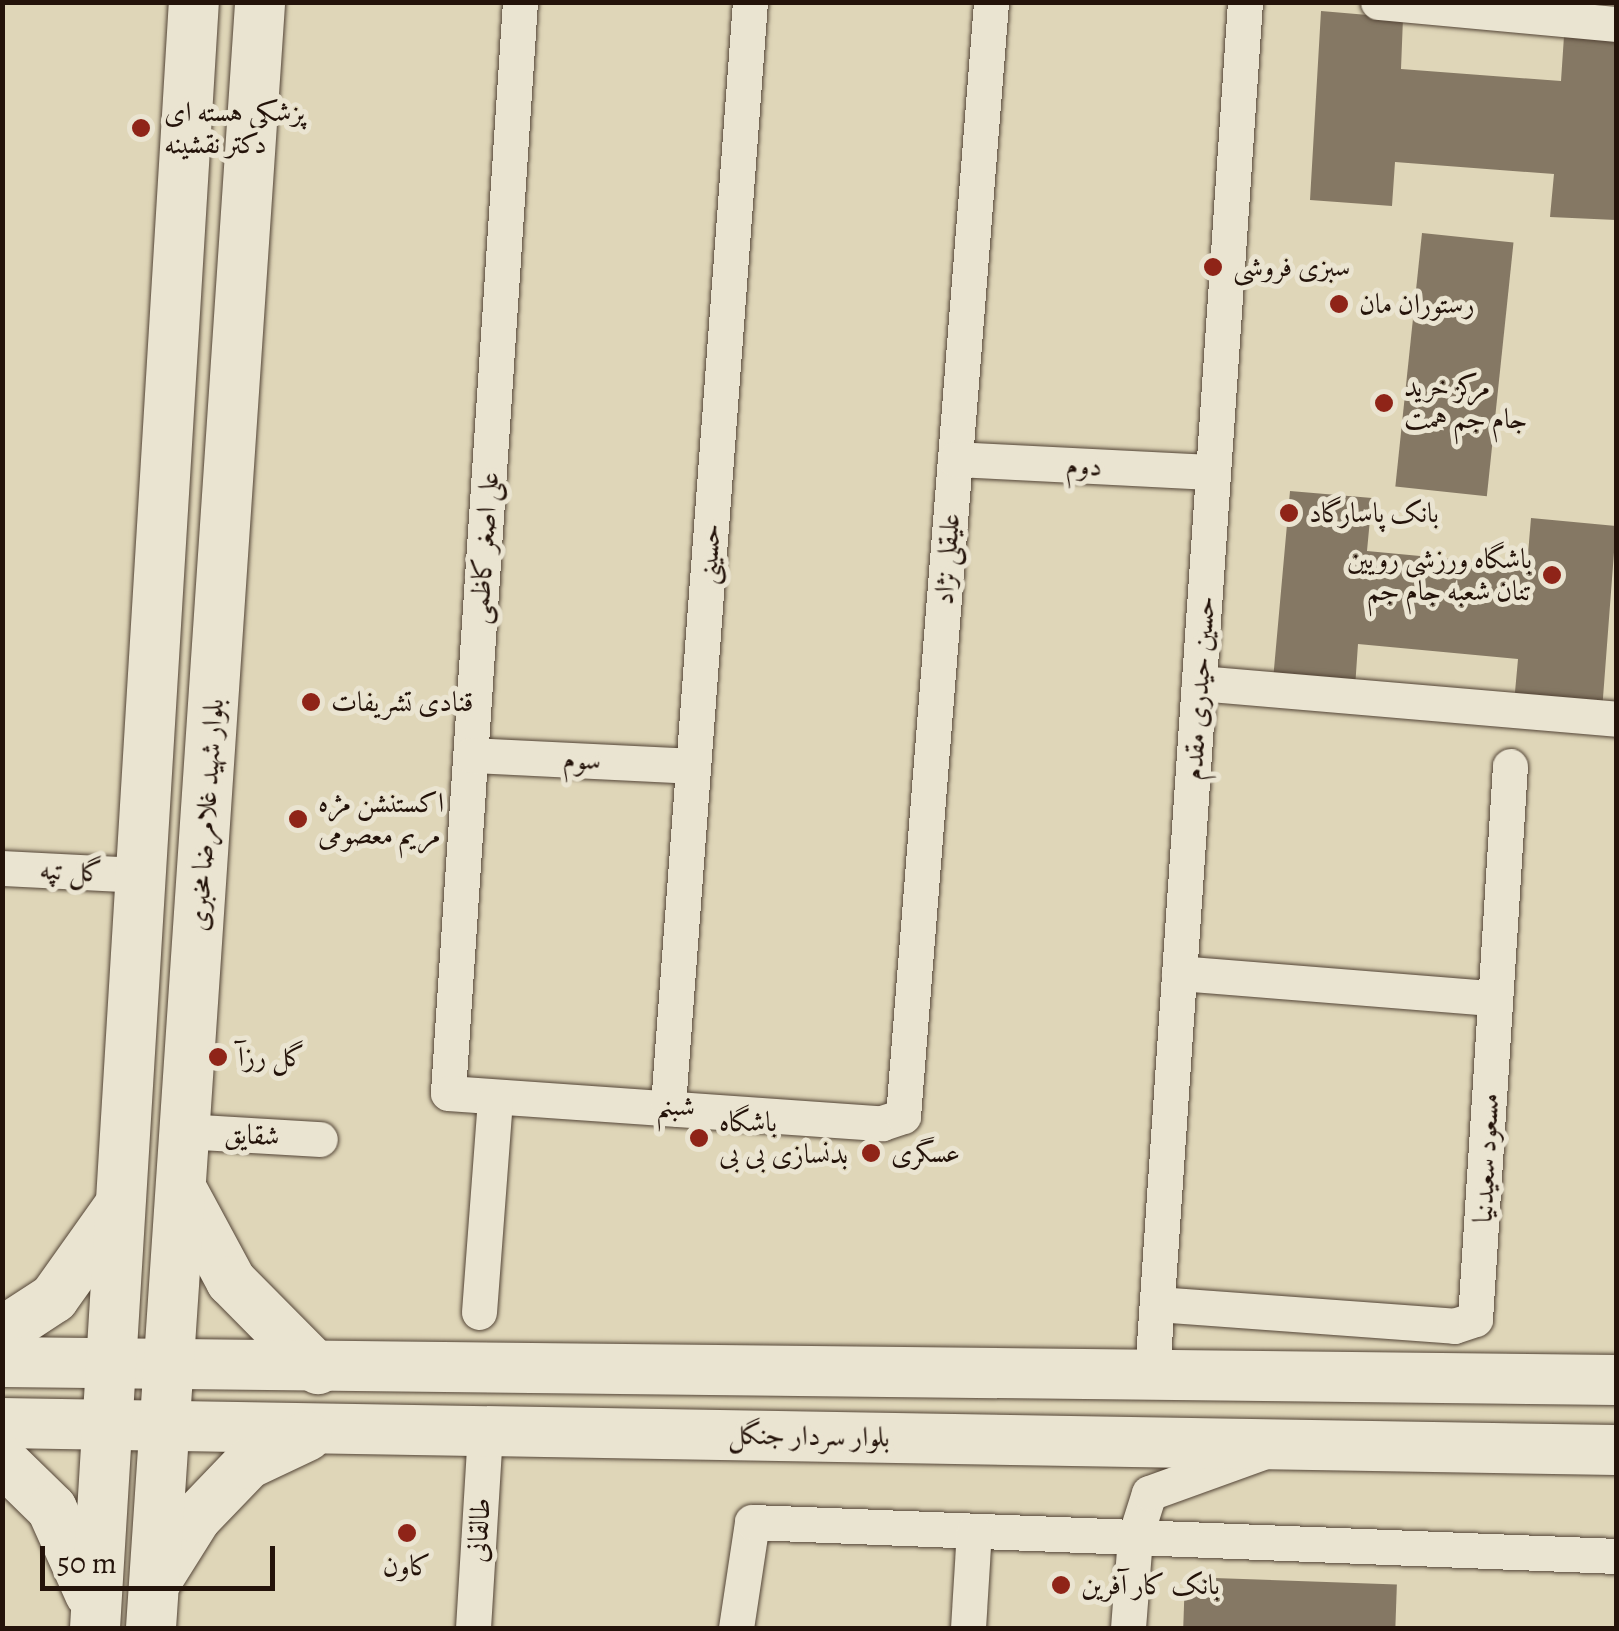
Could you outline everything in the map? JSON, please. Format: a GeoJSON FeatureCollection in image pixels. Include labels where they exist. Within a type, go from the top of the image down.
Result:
{"type":"FeatureCollection","features":[{"type":"Feature","properties":{"kind":"main road"},"geometry":{"type":"LineString","coordinates":[[95,1621],[194,2]]}},
{"type":"Feature","properties":{"kind":"main road","name":"بلوار شهید غلامرضا مخبری"},"geometry":{"type":"LineString","coordinates":[[153,1607],[260,2]]}},
{"type":"Feature","properties":{"kind":"main road"},"geometry":{"type":"LineString","coordinates":[[181,1187],[231,1281],[318,1369]]}},
{"type":"Feature","properties":{"kind":"main road"},"geometry":{"type":"LineString","coordinates":[[2,1332],[54,1298],[118,1208]]}},
{"type":"Feature","properties":{"kind":"main road"},"geometry":{"type":"LineString","coordinates":[[2,1362],[318,1369],[1152,1373],[1616,1380]]}},
{"type":"Feature","properties":{"kind":"main road","name":"بلوار سردار جنگل"},"geometry":{"type":"LineString","coordinates":[[2,1424],[1616,1450]]}},
{"type":"Feature","properties":{"kind":"main road"},"geometry":{"type":"LineString","coordinates":[[153,1607],[196,1518],[248,1464],[314,1432]]}},
{"type":"Feature","properties":{"kind":"main road"},"geometry":{"type":"LineString","coordinates":[[2,1460],[52,1509],[95,1621]]}},
{"type":"Feature","properties":{"kind":"street","name":"علی اصغر کاظمی"},"geometry":{"type":"LineString","coordinates":[[448,1093],[520,2]]}},
{"type":"Feature","properties":{"kind":"street","name":"حسینی"},"geometry":{"type":"LineString","coordinates":[[668,1105],[750,2]]}},
{"type":"Feature","properties":{"kind":"street","name":"علیقلی نژاد"},"geometry":{"type":"LineString","coordinates":[[903,1116],[991,2]]}},
{"type":"Feature","properties":{"kind":"street","name":"حسین حیدری مقدم"},"geometry":{"type":"LineString","coordinates":[[1152,1373],[1245,2]]}},
{"type":"Feature","properties":{"kind":"street"},"geometry":{"type":"LineString","coordinates":[[1378,2],[1616,24]]}},
{"type":"Feature","properties":{"kind":"street","name":"دوم"},"geometry":{"type":"LineString","coordinates":[[955,459],[1213,472]]}},
{"type":"Feature","properties":{"kind":"street"},"geometry":{"type":"LineString","coordinates":[[1199,682],[1616,719]]}},
{"type":"Feature","properties":{"kind":"street","name":"سوم"},"geometry":{"type":"LineString","coordinates":[[471,755],[693,766]]}},
{"type":"Feature","properties":{"kind":"street","name":"مسعود سعیدنیا"},"geometry":{"type":"LineString","coordinates":[[1157,1304],[1454,1326],[1475,1319],[1510,766]]}},
{"type":"Feature","properties":{"kind":"street","name":"گل تپه"},"geometry":{"type":"LineString","coordinates":[[2,868],[140,875]]}},
{"type":"Feature","properties":{"kind":"street"},"geometry":{"type":"LineString","coordinates":[[1179,973],[1494,998]]}},
{"type":"Feature","properties":{"kind":"street","name":"شبنم"},"geometry":{"type":"LineString","coordinates":[[448,1093],[495,1100],[668,1105],[882,1123],[903,1116]]}},
{"type":"Feature","properties":{"kind":"street"},"geometry":{"type":"LineString","coordinates":[[479,1312],[495,1100]]}},
{"type":"Feature","properties":{"kind":"street","name":"شقایق"},"geometry":{"type":"LineString","coordinates":[[184,1131],[320,1139]]}},
{"type":"Feature","properties":{"kind":"street","name":"طالقانی"},"geometry":{"type":"LineString","coordinates":[[472,1628],[485,1431]]}},
{"type":"Feature","properties":{"kind":"street"},"geometry":{"type":"LineString","coordinates":[[1128,1628],[1135,1537],[1149,1493],[1285,1444]]}},
{"type":"Feature","properties":{"kind":"street"},"geometry":{"type":"LineString","coordinates":[[736,1628],[752,1522],[1616,1556]]}},
{"type":"Feature","properties":{"kind":"street"},"geometry":{"type":"LineString","coordinates":[[968,1628],[974,1531]]}},
{"type":"Feature","properties":{"kind":"building"},"geometry":{"type":"Polygon","coordinates":[[[1321,11],[1403,18],[1401,69],[1561,81],[1564,36],[1616,40],[1616,220],[1550,217],[1554,174],[1395,162],[1392,206],[1310,200],[1321,11]]]}},
{"type":"Feature","properties":{"kind":"building"},"geometry":{"type":"Polygon","coordinates":[[[1422,233],[1513,243],[1487,496],[1395,487],[1422,233]]]}},
{"type":"Feature","properties":{"kind":"building"},"geometry":{"type":"Polygon","coordinates":[[[1290,491],[1372,498],[1367,551],[1527,566],[1531,518],[1616,526],[1602,711],[1514,703],[1518,659],[1358,644],[1355,688],[1273,680],[1290,491]]]}},
{"type":"Feature","properties":{"kind":"building"},"geometry":{"type":"Polygon","coordinates":[[[1185,1577],[1397,1584],[1395,1628],[1183,1628],[1185,1577]]]}},
{"type":"Feature","properties":{"kind":"place","name":"پزشکی هسته ای دکتر نقشینه"},"geometry":{"type":"Point","coordinates":[141,128]}},
{"type":"Feature","properties":{"kind":"place","name":"سبزی فروشی"},"geometry":{"type":"Point","coordinates":[1213,267]}},
{"type":"Feature","properties":{"kind":"place","name":"رستوران مان"},"geometry":{"type":"Point","coordinates":[1339,304]}},
{"type":"Feature","properties":{"kind":"place","name":"مرکز خرید جام جم همت"},"geometry":{"type":"Point","coordinates":[1384,403]}},
{"type":"Feature","properties":{"kind":"place","name":"بانک پاسارگاد"},"geometry":{"type":"Point","coordinates":[1289,513]}},
{"type":"Feature","properties":{"kind":"place","name":"باشگاه ورزشی رویین تنان شعبه جام جم"},"geometry":{"type":"Point","coordinates":[1552,575]}},
{"type":"Feature","properties":{"kind":"place","name":"قنادی تشریفات"},"geometry":{"type":"Point","coordinates":[311,702]}},
{"type":"Feature","properties":{"kind":"place","name":"اکستنشن مژه مریم معصومی"},"geometry":{"type":"Point","coordinates":[298,819]}},
{"type":"Feature","properties":{"kind":"place","name":"گل رزآ"},"geometry":{"type":"Point","coordinates":[218,1057]}},
{"type":"Feature","properties":{"kind":"place","name":"باشگاه بدنسازی بی بی"},"geometry":{"type":"Point","coordinates":[699,1138]}},
{"type":"Feature","properties":{"kind":"place","name":"عسگری"},"geometry":{"type":"Point","coordinates":[871,1153]}},
{"type":"Feature","properties":{"kind":"place","name":"کاون"},"geometry":{"type":"Point","coordinates":[407,1533]}},
{"type":"Feature","properties":{"kind":"place","name":"بانک کار آفرین"},"geometry":{"type":"Point","coordinates":[1061,1585]}}]}
